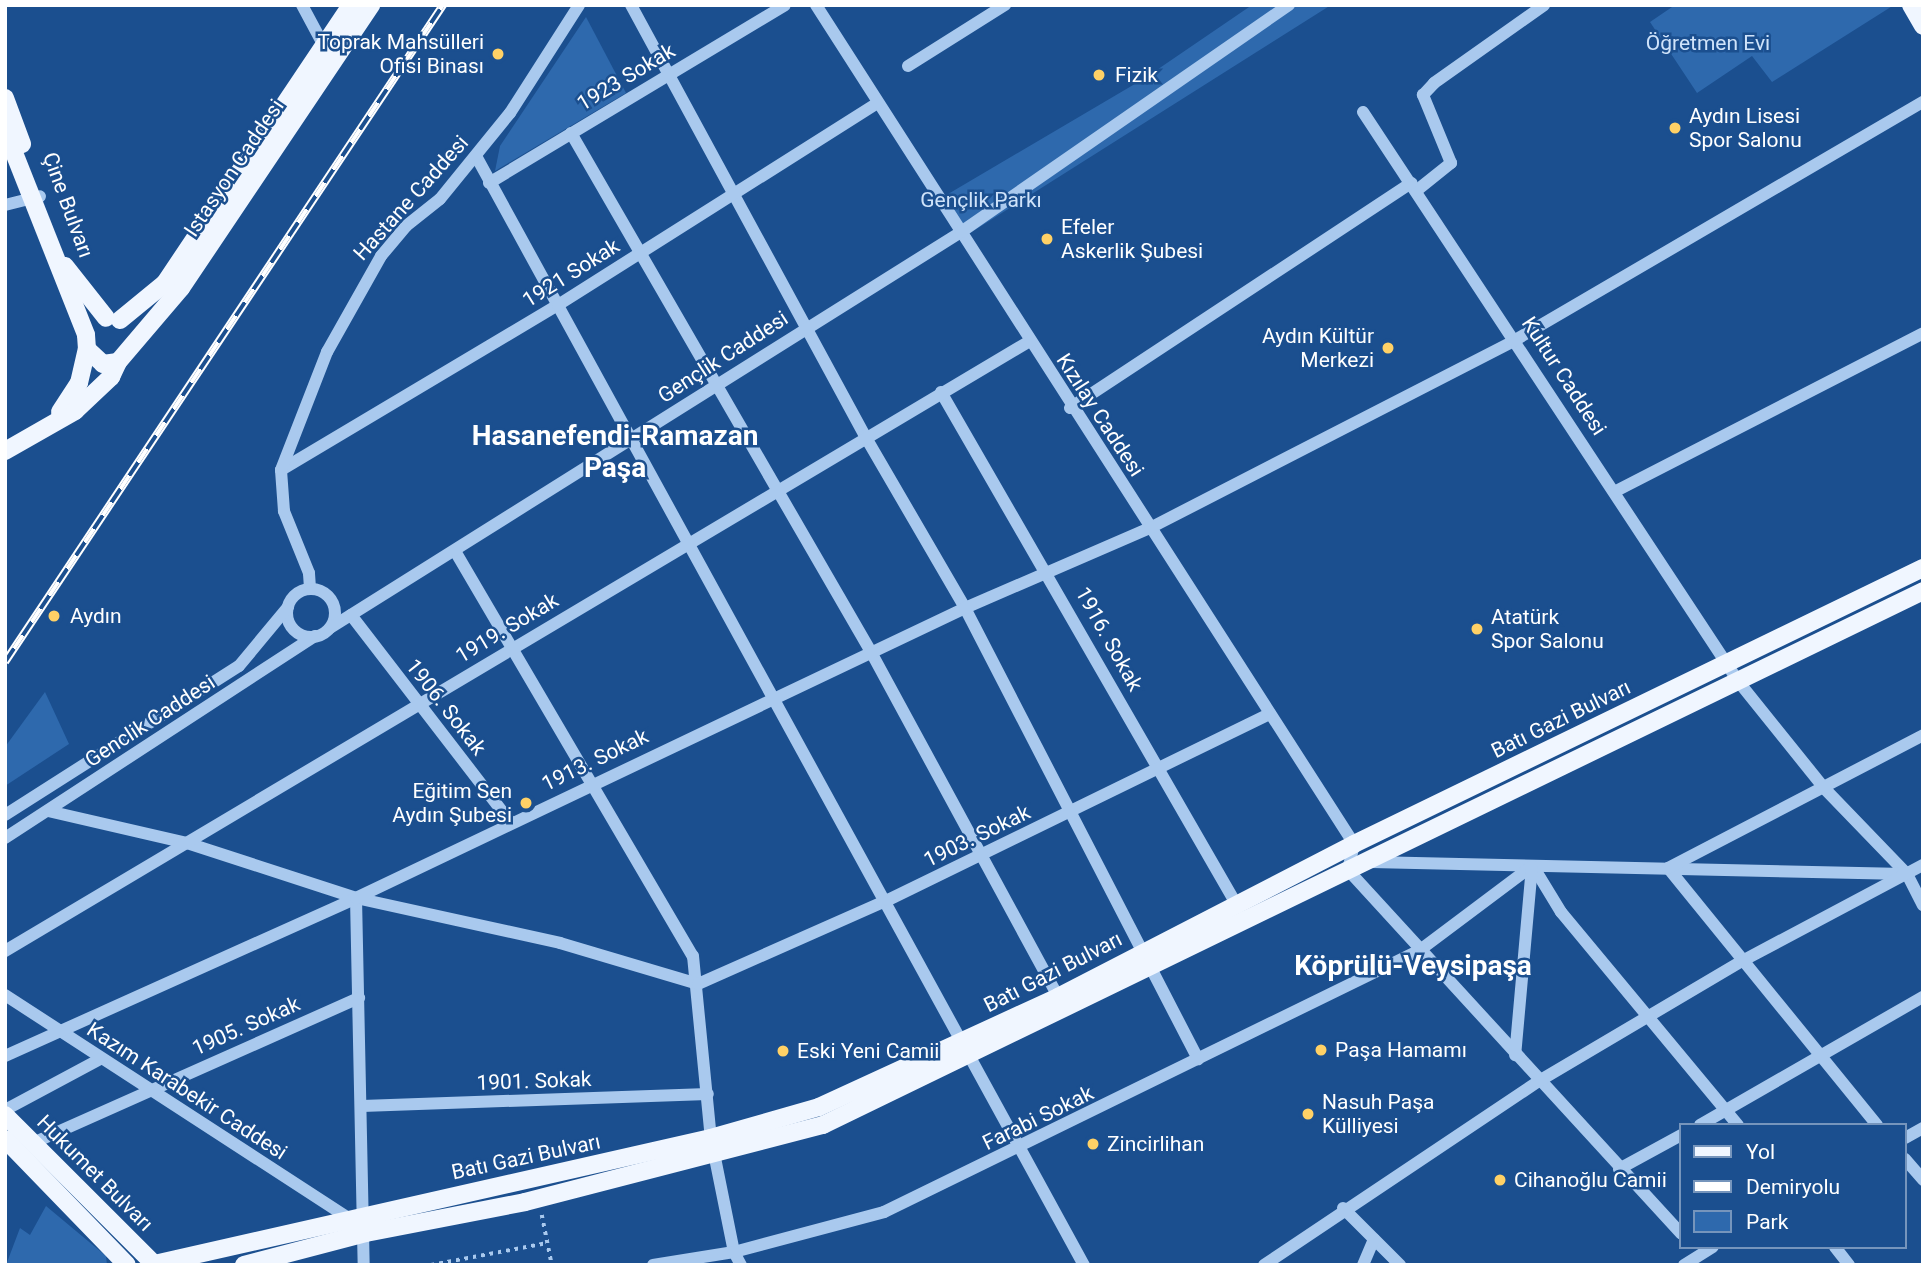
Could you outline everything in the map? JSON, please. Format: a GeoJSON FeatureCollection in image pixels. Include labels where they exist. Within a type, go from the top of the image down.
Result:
{"type":"FeatureCollection","features":[{"type":"Feature","properties":{"kind":"main road"},"geometry":{"type":"LineString","coordinates":[[5,451],[41,433],[74,395],[94,323],[113,319],[165,283],[351,5]]}},
{"type":"Feature","properties":{"kind":"main road","name":"Istasyon Caddesi"},"geometry":{"type":"LineString","coordinates":[[41,433],[95,392],[181,288],[371,5]]}},
{"type":"Feature","properties":{"kind":"main road"},"geometry":{"type":"LineString","coordinates":[[1911,5],[1923,26]]}},
{"type":"Feature","properties":{"kind":"main road","name":"Çine Bulvarı"},"geometry":{"type":"LineString","coordinates":[[5,98],[36,197],[87,342]]}},
{"type":"Feature","properties":{"kind":"main road","name":"Çine Bulvarı"},"geometry":{"type":"LineString","coordinates":[[5,130],[68,273],[132,338],[124,357]]}},
{"type":"Feature","properties":{"kind":"main road"},"geometry":{"type":"LineString","coordinates":[[87,342],[96,361],[124,357]]}},
{"type":"Feature","properties":{"kind":"main road","name":"Batı Gazi Bulvarı"},"geometry":{"type":"LineString","coordinates":[[966,1050],[1144,951],[1238,907],[1354,845],[1923,568]]}},
{"type":"Feature","properties":{"kind":"main road","name":"Batı Gazi Bulvarı"},"geometry":{"type":"LineString","coordinates":[[244,1265],[366,1233],[539,1199],[714,1146],[966,1050],[1153,967],[1923,591]]}},
{"type":"Feature","properties":{"kind":"main road","name":"Hukumet Bulvarı"},"geometry":{"type":"LineString","coordinates":[[5,1112],[15,1148],[127,1265]]}},
{"type":"Feature","properties":{"kind":"main road","name":"Batı Gazi Bulvarı"},"geometry":{"type":"LineString","coordinates":[[152,1264],[357,1216],[714,1146]]}},
{"type":"Feature","properties":{"kind":"main road","name":"Hukumet Bulvarı"},"geometry":{"type":"LineString","coordinates":[[15,1148],[152,1264]]}},
{"type":"Feature","properties":{"kind":"street"},"geometry":{"type":"LineString","coordinates":[[302,5],[324,46]]}},
{"type":"Feature","properties":{"kind":"street","name":"Hastane Caddesi"},"geometry":{"type":"LineString","coordinates":[[310,588],[309,573],[284,511],[281,470],[327,352],[363,282],[406,226],[440,199],[510,113],[579,5]]}},
{"type":"Feature","properties":{"kind":"street"},"geometry":{"type":"LineString","coordinates":[[631,5],[737,193],[865,436],[965,608],[1072,810],[1198,1059]]}},
{"type":"Feature","properties":{"kind":"street","name":"1923 Sokak"},"geometry":{"type":"LineString","coordinates":[[489,183],[785,5]]}},
{"type":"Feature","properties":{"kind":"street","name":"Kızılay Caddesi"},"geometry":{"type":"LineString","coordinates":[[816,5],[1070,408],[1354,845]]}},
{"type":"Feature","properties":{"kind":"street"},"geometry":{"type":"LineString","coordinates":[[908,66],[1005,5]]}},
{"type":"Feature","properties":{"kind":"street"},"geometry":{"type":"LineString","coordinates":[[961,232],[1289,5]]}},
{"type":"Feature","properties":{"kind":"street"},"geometry":{"type":"LineString","coordinates":[[1070,408],[1451,163],[1423,95],[1434,83],[1544,5]]}},
{"type":"Feature","properties":{"kind":"street","name":"1913. Sokak"},"geometry":{"type":"LineString","coordinates":[[5,1056],[356,898],[589,783],[965,608],[1150,528],[1517,339],[1923,102]]}},
{"type":"Feature","properties":{"kind":"street","name":"1921 Sokak"},"geometry":{"type":"LineString","coordinates":[[281,470],[558,305],[878,103]]}},
{"type":"Feature","properties":{"kind":"street","name":"Kultur Caddesi"},"geometry":{"type":"LineString","coordinates":[[1363,112],[1517,339],[1738,681],[1824,788],[1907,874],[1923,905]]}},
{"type":"Feature","properties":{"kind":"street"},"geometry":{"type":"LineString","coordinates":[[571,133],[872,652],[1058,997]]}},
{"type":"Feature","properties":{"kind":"street"},"geometry":{"type":"LineString","coordinates":[[476,156],[888,900],[966,1050],[1084,1265]]}},
{"type":"Feature","properties":{"kind":"street"},"geometry":{"type":"LineString","coordinates":[[5,205],[36,197]]}},
{"type":"Feature","properties":{"kind":"street","name":"Gençlik Caddesi"},"geometry":{"type":"LineString","coordinates":[[330,628],[807,326],[961,232]]}},
{"type":"Feature","properties":{"kind":"street"},"geometry":{"type":"LineString","coordinates":[[1616,491],[1923,333]]}},
{"type":"Feature","properties":{"kind":"street","name":"1919. Sokak"},"geometry":{"type":"LineString","coordinates":[[5,951],[777,488],[1030,341]]}},
{"type":"Feature","properties":{"kind":"street","name":"1916. Sokak"},"geometry":{"type":"LineString","coordinates":[[942,392],[1049,572],[1238,907]]}},
{"type":"Feature","properties":{"kind":"street"},"geometry":{"type":"LineString","coordinates":[[455,551],[693,956],[714,1146],[731,1258],[741,1265]]}},
{"type":"Feature","properties":{"kind":"street"},"geometry":{"type":"LineString","coordinates":[[310,588],[325,593],[334,605],[330,628],[315,636],[293,628],[288,607],[296,594],[310,588]]}},
{"type":"Feature","properties":{"kind":"street","name":"Genclik Caddesi"},"geometry":{"type":"LineString","coordinates":[[5,815],[239,666],[288,607]]}},
{"type":"Feature","properties":{"kind":"street","name":"1906. Sokak"},"geometry":{"type":"LineString","coordinates":[[351,615],[512,823]]}},
{"type":"Feature","properties":{"kind":"street","name":"Genclik Caddesi"},"geometry":{"type":"LineString","coordinates":[[5,838],[315,636]]}},
{"type":"Feature","properties":{"kind":"street","name":"1903. Sokak"},"geometry":{"type":"LineString","coordinates":[[698,984],[982,856],[1270,714]]}},
{"type":"Feature","properties":{"kind":"street"},"geometry":{"type":"LineString","coordinates":[[1668,868],[1923,735]]}},
{"type":"Feature","properties":{"kind":"street"},"geometry":{"type":"LineString","coordinates":[[48,811],[187,843],[356,898],[560,943],[698,984]]}},
{"type":"Feature","properties":{"kind":"street"},"geometry":{"type":"LineString","coordinates":[[1354,845],[1348,870],[1619,1169],[1680,1232]]}},
{"type":"Feature","properties":{"kind":"street"},"geometry":{"type":"LineString","coordinates":[[1367,862],[1923,874]]}},
{"type":"Feature","properties":{"kind":"street"},"geometry":{"type":"LineString","coordinates":[[1264,1265],[1343,1208],[1539,1081],[1649,1019],[1744,960],[1923,865]]}},
{"type":"Feature","properties":{"kind":"street"},"geometry":{"type":"LineString","coordinates":[[1532,866],[1561,912],[1736,1123]]}},
{"type":"Feature","properties":{"kind":"street"},"geometry":{"type":"LineString","coordinates":[[1515,1055],[1532,866]]}},
{"type":"Feature","properties":{"kind":"street","name":"Farabi Sokak"},"geometry":{"type":"LineString","coordinates":[[653,1265],[731,1258],[884,1212],[1021,1148],[1420,950],[1532,866]]}},
{"type":"Feature","properties":{"kind":"street"},"geometry":{"type":"LineString","coordinates":[[1668,868],[1875,1123]]}},
{"type":"Feature","properties":{"kind":"street"},"geometry":{"type":"LineString","coordinates":[[356,898],[362,1107],[357,1216],[366,1233],[364,1265]]}},
{"type":"Feature","properties":{"kind":"street","name":"Kazım Karabekir Caddesi"},"geometry":{"type":"LineString","coordinates":[[5,995],[149,1090],[357,1216]]}},
{"type":"Feature","properties":{"kind":"street"},"geometry":{"type":"LineString","coordinates":[[1704,1123],[1819,1054],[1923,997]]}},
{"type":"Feature","properties":{"kind":"street","name":"1905. Sokak"},"geometry":{"type":"LineString","coordinates":[[15,1148],[359,998]]}},
{"type":"Feature","properties":{"kind":"street"},"geometry":{"type":"LineString","coordinates":[[5,1112],[100,1059]]}},
{"type":"Feature","properties":{"kind":"street","name":"1901. Sokak"},"geometry":{"type":"LineString","coordinates":[[362,1107],[708,1094]]}},
{"type":"Feature","properties":{"kind":"street"},"geometry":{"type":"LineString","coordinates":[[1907,1137],[1923,1128]]}},
{"type":"Feature","properties":{"kind":"street"},"geometry":{"type":"LineString","coordinates":[[1619,1169],[1680,1136]]}},
{"type":"Feature","properties":{"kind":"street"},"geometry":{"type":"LineString","coordinates":[[1907,1161],[1923,1180]]}},
{"type":"Feature","properties":{"kind":"street"},"geometry":{"type":"LineString","coordinates":[[1343,1208],[1400,1265]]}},
{"type":"Feature","properties":{"kind":"street"},"geometry":{"type":"LineString","coordinates":[[1363,1265],[1374,1240]]}},
{"type":"Feature","properties":{"kind":"street"},"geometry":{"type":"LineString","coordinates":[[1684,1265],[1704,1249]]}},
{"type":"Feature","properties":{"kind":"street"},"geometry":{"type":"LineString","coordinates":[[1837,1249],[1849,1265]]}},
{"type":"Feature","properties":{"kind":"path"},"geometry":{"type":"LineString","coordinates":[[539,1199],[552,1265]]}},
{"type":"Feature","properties":{"kind":"path"},"geometry":{"type":"LineString","coordinates":[[431,1265],[547,1243]]}},
{"type":"Feature","properties":{"kind":"green space","name":"Gençlik Parkı"},"geometry":{"type":"Polygon","coordinates":[[[1252,5],[1331,5],[967,235],[943,197],[1145,78],[1252,5]]]}},
{"type":"Feature","properties":{"kind":"green space","name":"Öğretmen Evi"},"geometry":{"type":"Polygon","coordinates":[[[1675,5],[1894,5],[1772,82],[1752,56],[1697,93],[1650,22],[1675,5]]]}},
{"type":"Feature","properties":{"kind":"green space"},"geometry":{"type":"Polygon","coordinates":[[[586,17],[626,93],[495,171],[500,146],[586,17]]]}},
{"type":"Feature","properties":{"kind":"green space"},"geometry":{"type":"Polygon","coordinates":[[[45,692],[69,744],[5,786],[5,747],[45,692]]]}},
{"type":"Feature","properties":{"kind":"green space"},"geometry":{"type":"Polygon","coordinates":[[[46,1206],[106,1256],[107,1265],[6,1265],[20,1228],[30,1235],[46,1206]]]}},
{"type":"Feature","properties":{"kind":"railway"},"geometry":{"type":"LineString","coordinates":[[5,662],[443,5]]}},
{"type":"Feature","properties":{"kind":"place","name":"Toprak Mahsülleri Ofisi Binası"},"geometry":{"type":"Point","coordinates":[498,54]}},
{"type":"Feature","properties":{"kind":"place","name":"Fizik"},"geometry":{"type":"Point","coordinates":[1099,75]}},
{"type":"Feature","properties":{"kind":"place","name":"Aydın Lisesi Spor Salonu"},"geometry":{"type":"Point","coordinates":[1675,128]}},
{"type":"Feature","properties":{"kind":"place","name":"Efeler Askerlik Şubesi"},"geometry":{"type":"Point","coordinates":[1047,239]}},
{"type":"Feature","properties":{"kind":"place","name":"Aydın Kültür Merkezi"},"geometry":{"type":"Point","coordinates":[1388,348]}},
{"type":"Feature","properties":{"kind":"place","name":"Aydın"},"geometry":{"type":"Point","coordinates":[54,616]}},
{"type":"Feature","properties":{"kind":"place","name":"Atatürk Spor Salonu"},"geometry":{"type":"Point","coordinates":[1477,629]}},
{"type":"Feature","properties":{"kind":"place","name":"Eğitim Sen Aydın Şubesi"},"geometry":{"type":"Point","coordinates":[526,803]}},
{"type":"Feature","properties":{"kind":"place","name":"Paşa Hamamı"},"geometry":{"type":"Point","coordinates":[1321,1050]}},
{"type":"Feature","properties":{"kind":"place","name":"Eski Yeni Camii"},"geometry":{"type":"Point","coordinates":[783,1051]}},
{"type":"Feature","properties":{"kind":"place","name":"Nasuh Paşa Külliyesi"},"geometry":{"type":"Point","coordinates":[1308,1114]}},
{"type":"Feature","properties":{"kind":"place","name":"Zincirlihan"},"geometry":{"type":"Point","coordinates":[1093,1144]}},
{"type":"Feature","properties":{"kind":"place","name":"Cihanoğlu Camii"},"geometry":{"type":"Point","coordinates":[1500,1180]}},
{"type":"Feature","properties":{"kind":"district","name":"Hasanefendi-Ramazan Paşa"},"geometry":{"type":"Point","coordinates":[615,452]}},
{"type":"Feature","properties":{"kind":"district","name":"Köprülü-Veysipaşa"},"geometry":{"type":"Point","coordinates":[1413,966]}}]}
